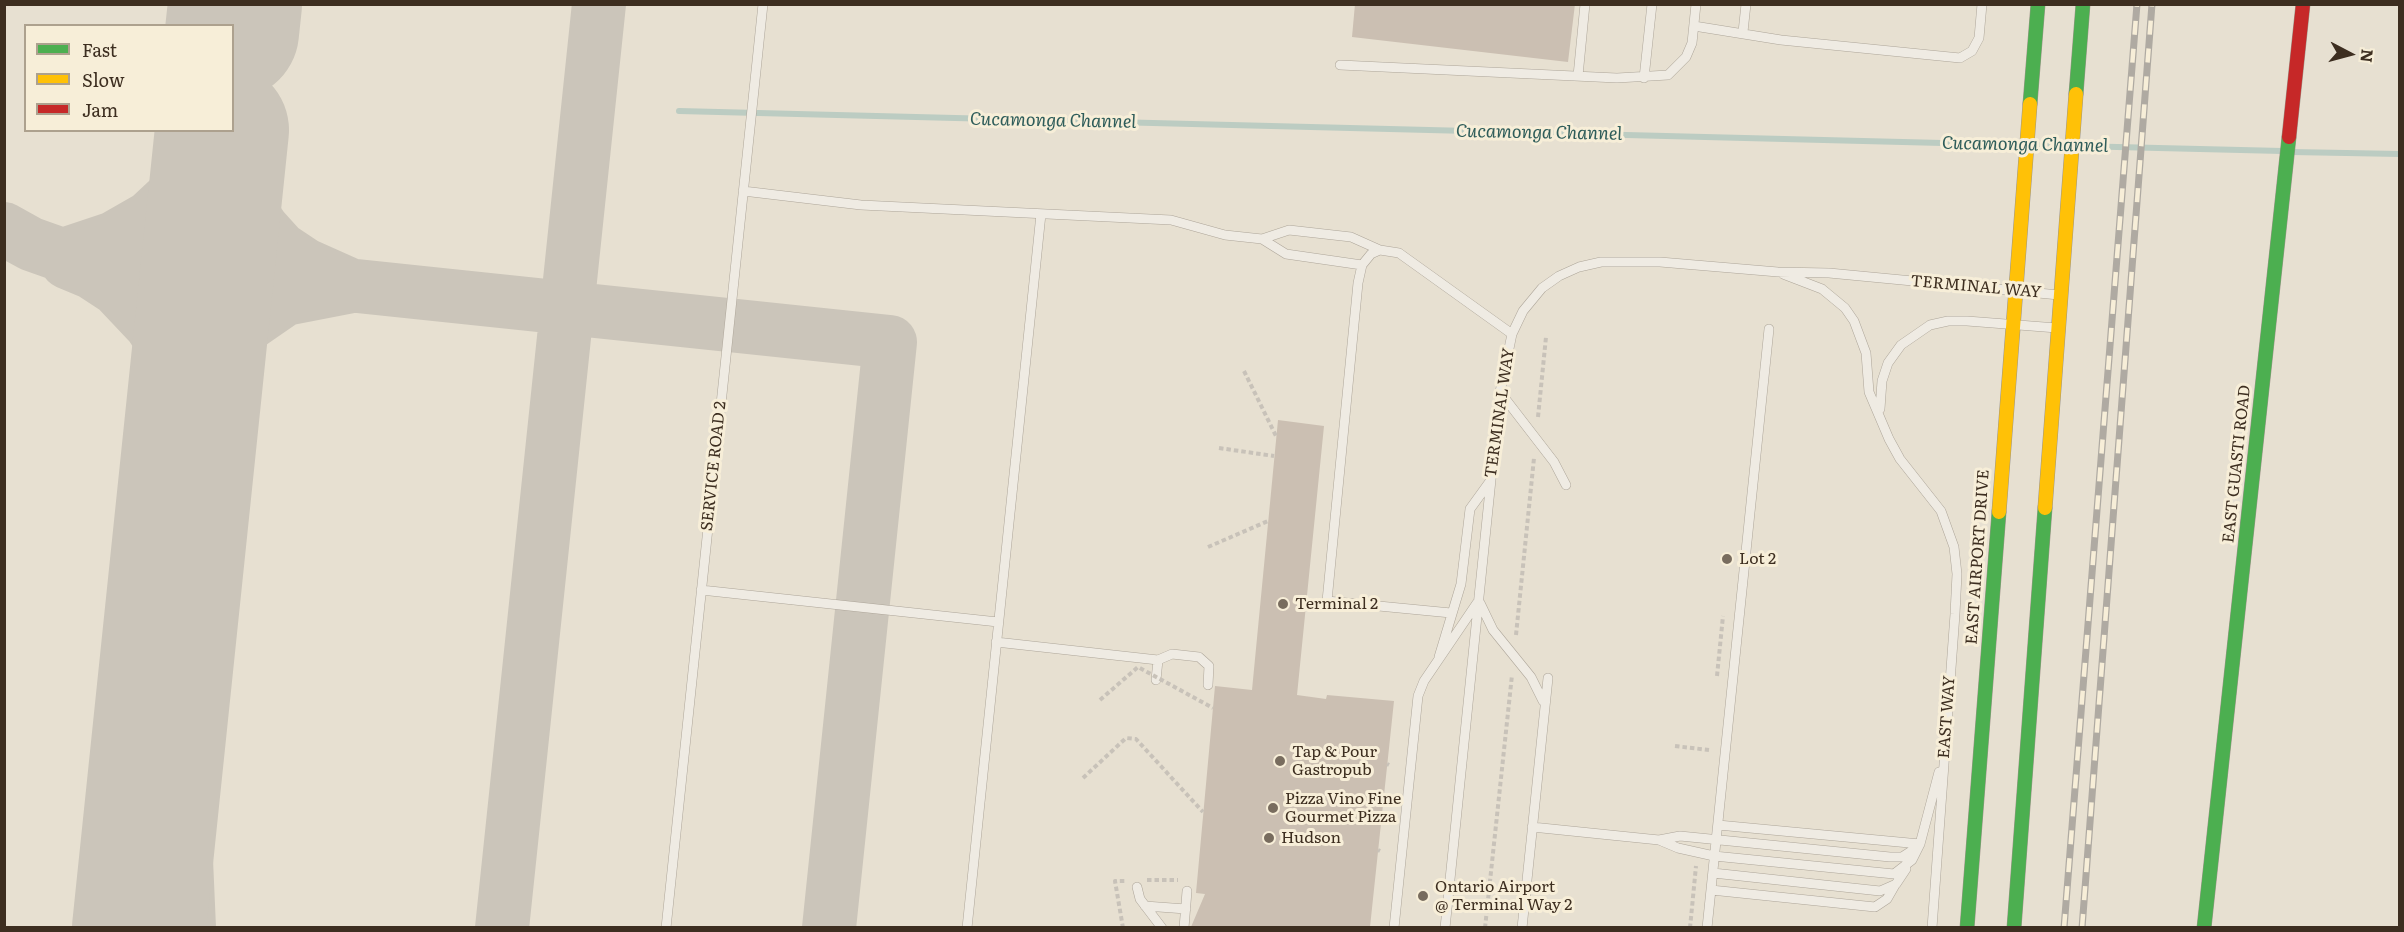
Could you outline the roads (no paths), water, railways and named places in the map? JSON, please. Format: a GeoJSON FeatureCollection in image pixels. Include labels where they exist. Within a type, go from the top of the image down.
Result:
{"type":"FeatureCollection","features":[{"type":"Feature","properties":{"kind":"main road","name":"EAST AIRPORT DRIVE"},"geometry":{"type":"LineString","coordinates":[[1967,927],[2014,291],[2038,4]]}},
{"type":"Feature","properties":{"kind":"main road"},"geometry":{"type":"LineString","coordinates":[[2014,927],[2083,4]]}},
{"type":"Feature","properties":{"kind":"main road","name":"EAST GUASTI ROAD"},"geometry":{"type":"LineString","coordinates":[[2204,927],[2283,195],[2290,107],[2303,4]]}},
{"type":"Feature","properties":{"kind":"lane","name":"SERVICE ROAD 2"},"geometry":{"type":"LineString","coordinates":[[666,927],[763,4]]}},
{"type":"Feature","properties":{"kind":"lane"},"geometry":{"type":"LineString","coordinates":[[1578,76],[1585,4]]}},
{"type":"Feature","properties":{"kind":"lane"},"geometry":{"type":"LineString","coordinates":[[1644,78],[1652,4]]}},
{"type":"Feature","properties":{"kind":"lane"},"geometry":{"type":"LineString","coordinates":[[1340,65],[1578,76],[1644,78],[1668,75],[1686,57],[1694,26],[1696,4]]}},
{"type":"Feature","properties":{"kind":"lane"},"geometry":{"type":"LineString","coordinates":[[1743,32],[1746,4]]}},
{"type":"Feature","properties":{"kind":"lane"},"geometry":{"type":"LineString","coordinates":[[1694,26],[1743,32],[1780,40],[1960,58],[1972,51],[1979,38],[1982,4]]}},
{"type":"Feature","properties":{"kind":"lane"},"geometry":{"type":"LineString","coordinates":[[743,190],[861,205],[1171,220],[1225,235],[1262,239],[1289,230],[1351,237],[1380,250],[1399,254],[1512,334]]}},
{"type":"Feature","properties":{"kind":"lane"},"geometry":{"type":"LineString","coordinates":[[967,927],[1041,214]]}},
{"type":"Feature","properties":{"kind":"lane"},"geometry":{"type":"LineString","coordinates":[[1262,239],[1286,254],[1362,265]]}},
{"type":"Feature","properties":{"kind":"lane"},"geometry":{"type":"LineString","coordinates":[[1380,250],[1371,254],[1362,265],[1358,283],[1327,601],[1451,614]]}},
{"type":"Feature","properties":{"kind":"lane","name":"TERMINAL WAY"},"geometry":{"type":"LineString","coordinates":[[1446,927],[1500,392],[1512,334],[1523,311],[1542,288],[1559,276],[1580,267],[1601,262],[1660,262],[1778,272],[1828,273],[2061,295]]}},
{"type":"Feature","properties":{"kind":"lane","name":"EAST WAY"},"geometry":{"type":"LineString","coordinates":[[1778,272],[1822,290],[1845,308],[1854,321],[1866,353],[1869,392],[1881,420],[1900,459],[1941,511],[1954,547],[1957,574],[1955,614],[1932,927]]}},
{"type":"Feature","properties":{"kind":"lane","name":"EAST WAY"},"geometry":{"type":"LineString","coordinates":[[1881,420],[1878,400],[1888,363],[1901,345],[1930,325],[1948,321],[2058,328]]}},
{"type":"Feature","properties":{"kind":"lane"},"geometry":{"type":"LineString","coordinates":[[1707,927],[1769,329]]}},
{"type":"Feature","properties":{"kind":"lane"},"geometry":{"type":"LineString","coordinates":[[1500,392],[1554,462],[1566,485]]}},
{"type":"Feature","properties":{"kind":"lane"},"geometry":{"type":"LineString","coordinates":[[1437,662],[1461,584],[1470,509],[1491,479]]}},
{"type":"Feature","properties":{"kind":"lane"},"geometry":{"type":"LineString","coordinates":[[701,590],[998,622]]}},
{"type":"Feature","properties":{"kind":"lane"},"geometry":{"type":"LineString","coordinates":[[1479,600],[1493,630],[1539,688],[1545,709]]}},
{"type":"Feature","properties":{"kind":"lane"},"geometry":{"type":"LineString","coordinates":[[1394,927],[1415,716],[1424,681],[1479,600]]}},
{"type":"Feature","properties":{"kind":"lane"},"geometry":{"type":"LineString","coordinates":[[996,642],[1158,660],[1172,654],[1199,657],[1209,666],[1208,685]]}},
{"type":"Feature","properties":{"kind":"lane"},"geometry":{"type":"LineString","coordinates":[[1156,680],[1158,660]]}},
{"type":"Feature","properties":{"kind":"lane"},"geometry":{"type":"LineString","coordinates":[[1522,927],[1548,678]]}},
{"type":"Feature","properties":{"kind":"lane"},"geometry":{"type":"LineString","coordinates":[[1711,890],[1875,907],[1887,899],[1920,844],[1944,752]]}},
{"type":"Feature","properties":{"kind":"lane"},"geometry":{"type":"LineString","coordinates":[[1718,825],[1920,844]]}},
{"type":"Feature","properties":{"kind":"lane"},"geometry":{"type":"LineString","coordinates":[[1532,827],[1659,840],[1714,856],[1885,874],[1902,870],[1912,860]]}},
{"type":"Feature","properties":{"kind":"lane"},"geometry":{"type":"LineString","coordinates":[[1659,840],[1680,836],[1890,857],[1902,856],[1920,844]]}},
{"type":"Feature","properties":{"kind":"lane"},"geometry":{"type":"LineString","coordinates":[[1713,873],[1880,891],[1896,884]]}},
{"type":"Feature","properties":{"kind":"lane"},"geometry":{"type":"LineString","coordinates":[[1137,887],[1145,906],[1162,927]]}},
{"type":"Feature","properties":{"kind":"lane"},"geometry":{"type":"LineString","coordinates":[[1184,927],[1188,891]]}},
{"type":"Feature","properties":{"kind":"lane"},"geometry":{"type":"LineString","coordinates":[[1145,906],[1186,909]]}},
{"type":"Feature","properties":{"kind":"waterway","name":"Cucamonga Channel"},"geometry":{"type":"LineString","coordinates":[[679,111],[2021,145]]}},
{"type":"Feature","properties":{"kind":"waterway","name":"Cucamonga Channel"},"geometry":{"type":"LineString","coordinates":[[2031,145],[2066,146]]}},
{"type":"Feature","properties":{"kind":"waterway","name":"Cucamonga Channel"},"geometry":{"type":"LineString","coordinates":[[2076,146],[2282,151]]}},
{"type":"Feature","properties":{"kind":"waterway","name":"Cucamonga Channel"},"geometry":{"type":"LineString","coordinates":[[2292,152],[2400,154]]}},
{"type":"Feature","properties":{"kind":"railway"},"geometry":{"type":"LineString","coordinates":[[2064,928],[2137,4]]}},
{"type":"Feature","properties":{"kind":"railway"},"geometry":{"type":"LineString","coordinates":[[2082,928],[2152,4]]}},
{"type":"Feature","properties":{"kind":"place","name":"Lot 2"},"geometry":{"type":"Point","coordinates":[1727,559]}},
{"type":"Feature","properties":{"kind":"place","name":"Terminal 2"},"geometry":{"type":"Point","coordinates":[1283,604]}},
{"type":"Feature","properties":{"kind":"place","name":"Tap & Pour Gastropub"},"geometry":{"type":"Point","coordinates":[1280,761]}},
{"type":"Feature","properties":{"kind":"place","name":"Pizza Vino Fine Gourmet Pizza"},"geometry":{"type":"Point","coordinates":[1273,808]}},
{"type":"Feature","properties":{"kind":"place","name":"Hudson"},"geometry":{"type":"Point","coordinates":[1269,838]}},
{"type":"Feature","properties":{"kind":"place","name":"Ontario Airport @ Terminal Way 2"},"geometry":{"type":"Point","coordinates":[1423,896]}}]}
